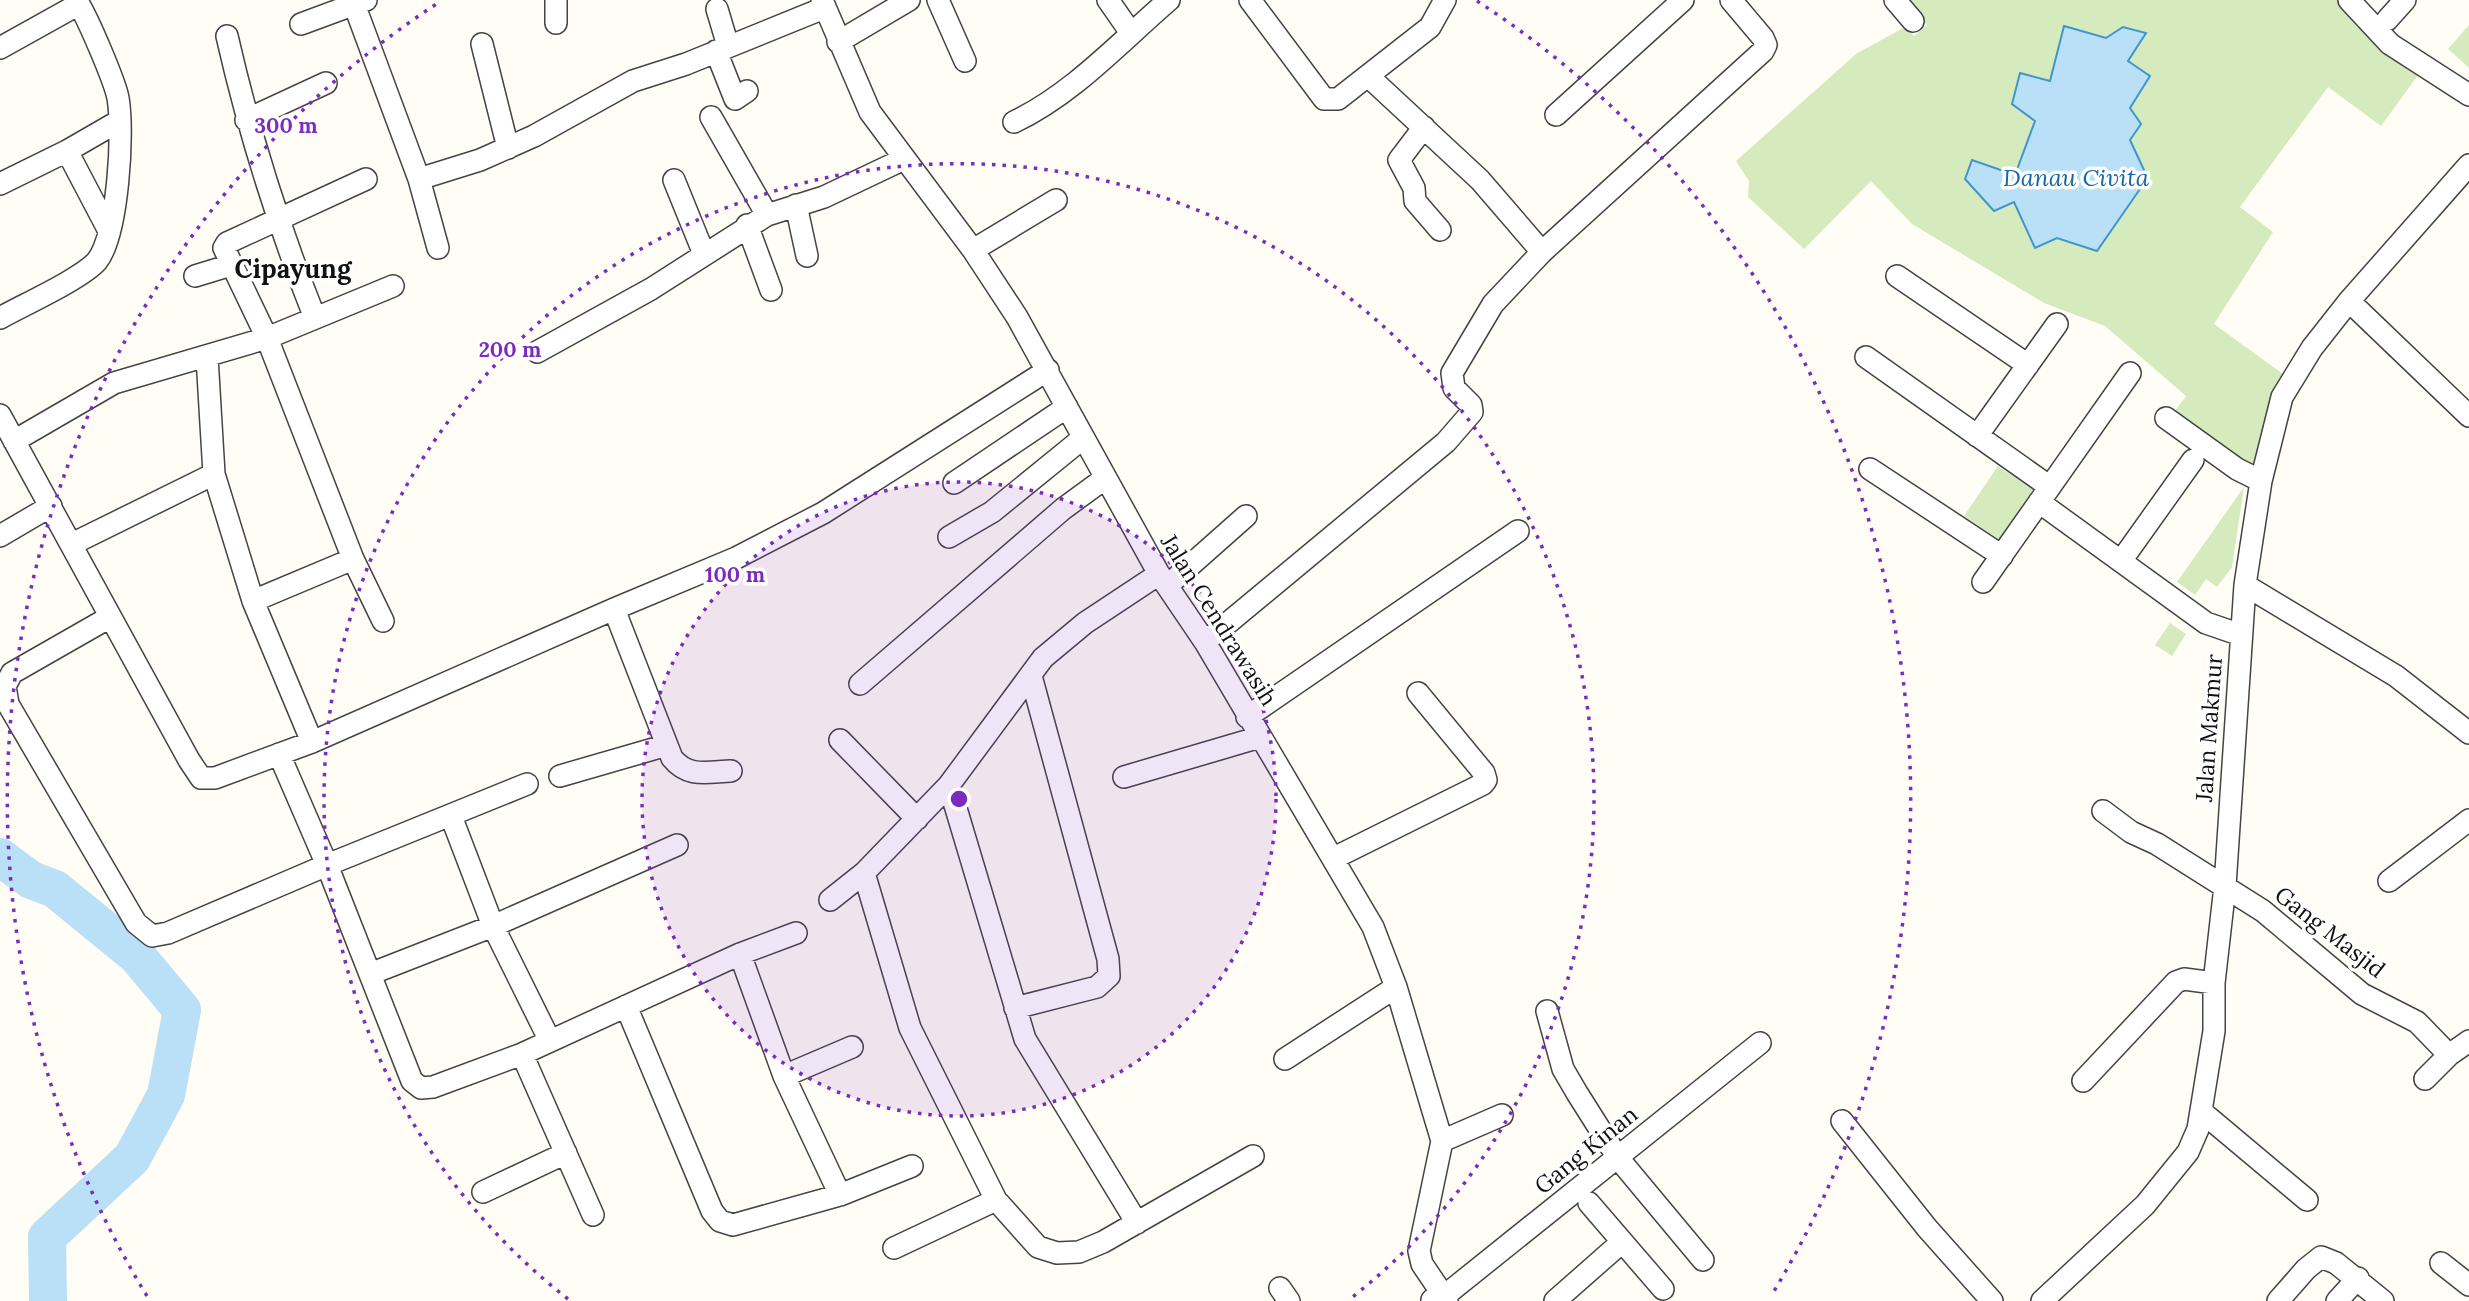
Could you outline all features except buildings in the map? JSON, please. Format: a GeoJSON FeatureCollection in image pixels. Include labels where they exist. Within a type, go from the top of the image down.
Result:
{"type":"FeatureCollection","features":[{"type":"Feature","properties":{"kind":"street"},"geometry":{"type":"LineString","coordinates":[[556,0],[556,23]]}},
{"type":"Feature","properties":{"kind":"street"},"geometry":{"type":"LineString","coordinates":[[838,42],[908,0]]}},
{"type":"Feature","properties":{"kind":"street"},"geometry":{"type":"LineString","coordinates":[[938,0],[965,61]]}},
{"type":"Feature","properties":{"kind":"street"},"geometry":{"type":"LineString","coordinates":[[1108,0],[1131,33]]}},
{"type":"Feature","properties":{"kind":"street"},"geometry":{"type":"LineString","coordinates":[[1014,122],[1039,111],[1065,91],[1169,0]]}},
{"type":"Feature","properties":{"kind":"street"},"geometry":{"type":"LineString","coordinates":[[1250,0],[1324,99],[1338,99],[1430,27],[1445,0]]}},
{"type":"Feature","properties":{"kind":"street"},"geometry":{"type":"LineString","coordinates":[[1556,115],[1683,0]]}},
{"type":"Feature","properties":{"kind":"street"},"geometry":{"type":"LineString","coordinates":[[1205,642],[1446,442],[1472,412],[1471,405],[1454,388],[1452,373],[1493,304],[1542,252],[1763,51],[1766,45],[1763,38],[1731,0]]}},
{"type":"Feature","properties":{"kind":"street"},"geometry":{"type":"LineString","coordinates":[[1895,0],[1913,21]]}},
{"type":"Feature","properties":{"kind":"street"},"geometry":{"type":"LineString","coordinates":[[2349,0],[2390,44],[2469,95]]}},
{"type":"Feature","properties":{"kind":"street"},"geometry":{"type":"LineString","coordinates":[[2387,20],[2405,0]]}},
{"type":"Feature","properties":{"kind":"street"},"geometry":{"type":"LineString","coordinates":[[0,48],[78,2],[118,97],[121,153],[104,250],[91,267],[0,318]]}},
{"type":"Feature","properties":{"kind":"street"},"geometry":{"type":"LineString","coordinates":[[301,24],[360,2],[419,179],[438,248]]}},
{"type":"Feature","properties":{"kind":"street"},"geometry":{"type":"LineString","coordinates":[[419,179],[481,160],[633,81],[768,30],[823,4]]}},
{"type":"Feature","properties":{"kind":"street","name":"Jalan Cendrawasih"},"geometry":{"type":"LineString","coordinates":[[823,4],[870,112],[973,250],[1048,370],[1104,479],[1163,580],[1205,642],[1373,927],[1396,987],[1442,1141],[1419,1251],[1422,1264],[1440,1300]]}},
{"type":"Feature","properties":{"kind":"street"},"geometry":{"type":"LineString","coordinates":[[717,9],[722,48],[735,99],[747,91]]}},
{"type":"Feature","properties":{"kind":"street"},"geometry":{"type":"LineString","coordinates":[[227,36],[246,120],[277,221],[315,318]]}},
{"type":"Feature","properties":{"kind":"street"},"geometry":{"type":"LineString","coordinates":[[482,44],[508,148]]}},
{"type":"Feature","properties":{"kind":"street"},"geometry":{"type":"LineString","coordinates":[[1368,76],[1480,180],[1542,252]]}},
{"type":"Feature","properties":{"kind":"street"},"geometry":{"type":"LineString","coordinates":[[246,120],[326,83]]}},
{"type":"Feature","properties":{"kind":"street"},"geometry":{"type":"LineString","coordinates":[[710,117],[766,215]]}},
{"type":"Feature","properties":{"kind":"street"},"geometry":{"type":"LineString","coordinates":[[0,184],[67,151],[119,121]]}},
{"type":"Feature","properties":{"kind":"street"},"geometry":{"type":"LineString","coordinates":[[1424,127],[1399,160],[1414,188],[1415,201],[1440,230]]}},
{"type":"Feature","properties":{"kind":"street"},"geometry":{"type":"LineString","coordinates":[[67,151],[109,230]]}},
{"type":"Feature","properties":{"kind":"street"},"geometry":{"type":"LineString","coordinates":[[537,352],[651,289],[766,215],[824,197],[904,159]]}},
{"type":"Feature","properties":{"kind":"street","name":"Jalan Makmur"},"geometry":{"type":"LineString","coordinates":[[2042,1301],[2082,1266],[2163,1184],[2188,1152],[2202,1112],[2214,1031],[2214,983],[2225,886],[2245,585],[2261,481],[2282,397],[2312,348],[2349,301],[2469,166]]}},
{"type":"Feature","properties":{"kind":"street"},"geometry":{"type":"LineString","coordinates":[[366,178],[227,243],[224,248],[267,338],[353,559],[383,621]]}},
{"type":"Feature","properties":{"kind":"street"},"geometry":{"type":"LineString","coordinates":[[674,180],[704,254]]}},
{"type":"Feature","properties":{"kind":"street"},"geometry":{"type":"LineString","coordinates":[[973,250],[1056,200]]}},
{"type":"Feature","properties":{"kind":"street"},"geometry":{"type":"LineString","coordinates":[[796,205],[807,256]]}},
{"type":"Feature","properties":{"kind":"street"},"geometry":{"type":"LineString","coordinates":[[747,225],[771,290]]}},
{"type":"Feature","properties":{"kind":"street"},"geometry":{"type":"LineString","coordinates":[[195,276],[231,265]]}},
{"type":"Feature","properties":{"kind":"street"},"geometry":{"type":"LineString","coordinates":[[1896,276],[2028,365]]}},
{"type":"Feature","properties":{"kind":"street"},"geometry":{"type":"LineString","coordinates":[[14,441],[114,383],[267,338],[393,286]]}},
{"type":"Feature","properties":{"kind":"street"},"geometry":{"type":"LineString","coordinates":[[2349,301],[2469,416]]}},
{"type":"Feature","properties":{"kind":"street"},"geometry":{"type":"LineString","coordinates":[[1977,436],[2057,324]]}},
{"type":"Feature","properties":{"kind":"street"},"geometry":{"type":"LineString","coordinates":[[207,357],[214,474],[253,601],[312,742]]}},
{"type":"Feature","properties":{"kind":"street"},"geometry":{"type":"LineString","coordinates":[[1866,357],[1977,436],[2120,561],[2206,623],[2241,635]]}},
{"type":"Feature","properties":{"kind":"street"},"geometry":{"type":"LineString","coordinates":[[0,415],[201,778],[215,778],[312,742],[614,608],[736,558],[823,513],[1048,370]]}},
{"type":"Feature","properties":{"kind":"street"},"geometry":{"type":"LineString","coordinates":[[1983,582],[2130,373]]}},
{"type":"Feature","properties":{"kind":"street"},"geometry":{"type":"LineString","coordinates":[[954,483],[1068,407]]}},
{"type":"Feature","properties":{"kind":"street"},"geometry":{"type":"LineString","coordinates":[[2166,418],[2237,469],[2261,481]]}},
{"type":"Feature","properties":{"kind":"street"},"geometry":{"type":"LineString","coordinates":[[949,537],[992,512],[1083,439]]}},
{"type":"Feature","properties":{"kind":"street"},"geometry":{"type":"LineString","coordinates":[[2120,561],[2193,460]]}},
{"type":"Feature","properties":{"kind":"street"},"geometry":{"type":"LineString","coordinates":[[1870,469],[2002,555]]}},
{"type":"Feature","properties":{"kind":"street"},"geometry":{"type":"LineString","coordinates":[[72,544],[214,474]]}},
{"type":"Feature","properties":{"kind":"street"},"geometry":{"type":"LineString","coordinates":[[860,684],[1063,509],[1104,479]]}},
{"type":"Feature","properties":{"kind":"street"},"geometry":{"type":"LineString","coordinates":[[0,536],[51,506]]}},
{"type":"Feature","properties":{"kind":"street"},"geometry":{"type":"LineString","coordinates":[[830,900],[864,873],[949,785],[1043,658],[1084,623],[1163,580],[1246,516]]}},
{"type":"Feature","properties":{"kind":"street"},"geometry":{"type":"LineString","coordinates":[[1247,717],[1518,531]]}},
{"type":"Feature","properties":{"kind":"street"},"geometry":{"type":"LineString","coordinates":[[253,601],[353,559]]}},
{"type":"Feature","properties":{"kind":"street"},"geometry":{"type":"LineString","coordinates":[[2245,585],[2396,676],[2469,733]]}},
{"type":"Feature","properties":{"kind":"street"},"geometry":{"type":"LineString","coordinates":[[614,608],[667,745],[681,770],[692,773],[731,771]]}},
{"type":"Feature","properties":{"kind":"street"},"geometry":{"type":"LineString","coordinates":[[110,617],[12,673],[5,686],[8,704],[136,923],[152,936],[168,933],[527,783]]}},
{"type":"Feature","properties":{"kind":"street"},"geometry":{"type":"LineString","coordinates":[[1014,1008],[1097,987],[1110,976],[1108,959],[1031,676]]}},
{"type":"Feature","properties":{"kind":"street"},"geometry":{"type":"LineString","coordinates":[[1334,858],[1483,784],[1486,780],[1484,774],[1418,693]]}},
{"type":"Feature","properties":{"kind":"street"},"geometry":{"type":"LineString","coordinates":[[1124,777],[1260,737]]}},
{"type":"Feature","properties":{"kind":"street"},"geometry":{"type":"LineString","coordinates":[[840,740],[917,819]]}},
{"type":"Feature","properties":{"kind":"street"},"geometry":{"type":"LineString","coordinates":[[559,776],[667,745]]}},
{"type":"Feature","properties":{"kind":"street"},"geometry":{"type":"LineString","coordinates":[[279,754],[327,865],[412,1081],[421,1088],[433,1087],[522,1054],[740,954],[796,933]]}},
{"type":"Feature","properties":{"kind":"street"},"geometry":{"type":"LineString","coordinates":[[949,785],[1025,1039],[1136,1223]]}},
{"type":"Feature","properties":{"kind":"street","name":"Gang Masjid"},"geometry":{"type":"LineString","coordinates":[[2103,811],[2131,832],[2157,844],[2269,916],[2362,994],[2417,1022],[2449,1055]]}},
{"type":"Feature","properties":{"kind":"street"},"geometry":{"type":"LineString","coordinates":[[451,816],[493,926],[550,1041]]}},
{"type":"Feature","properties":{"kind":"street"},"geometry":{"type":"LineString","coordinates":[[2389,881],[2469,820]]}},
{"type":"Feature","properties":{"kind":"street"},"geometry":{"type":"LineString","coordinates":[[370,974],[493,926],[677,845]]}},
{"type":"Feature","properties":{"kind":"street"},"geometry":{"type":"LineString","coordinates":[[864,873],[910,1028],[996,1200],[1038,1247],[1057,1253],[1091,1247],[1253,1156]]}},
{"type":"Feature","properties":{"kind":"street"},"geometry":{"type":"LineString","coordinates":[[740,954],[784,1076],[840,1195]]}},
{"type":"Feature","properties":{"kind":"street"},"geometry":{"type":"LineString","coordinates":[[2083,1081],[2176,982],[2184,979],[2214,983]]}},
{"type":"Feature","properties":{"kind":"street"},"geometry":{"type":"LineString","coordinates":[[1285,1059],[1396,987]]}},
{"type":"Feature","properties":{"kind":"street"},"geometry":{"type":"LineString","coordinates":[[626,1006],[712,1211],[720,1221],[733,1225],[840,1195],[912,1166]]}},
{"type":"Feature","properties":{"kind":"street"},"geometry":{"type":"LineString","coordinates":[[1547,1011],[1563,1069],[1618,1158],[1703,1260]]}},
{"type":"Feature","properties":{"kind":"street"},"geometry":{"type":"LineString","coordinates":[[2425,1079],[2449,1055],[2469,1041]]}},
{"type":"Feature","properties":{"kind":"street","name":"Gang Kinan"},"geometry":{"type":"LineString","coordinates":[[1440,1300],[1760,1044]]}},
{"type":"Feature","properties":{"kind":"street"},"geometry":{"type":"LineString","coordinates":[[784,1076],[852,1047]]}},
{"type":"Feature","properties":{"kind":"street"},"geometry":{"type":"LineString","coordinates":[[522,1054],[593,1215]]}},
{"type":"Feature","properties":{"kind":"street"},"geometry":{"type":"LineString","coordinates":[[2202,1112],[2306,1200]]}},
{"type":"Feature","properties":{"kind":"street"},"geometry":{"type":"LineString","coordinates":[[1442,1141],[1502,1115]]}},
{"type":"Feature","properties":{"kind":"street"},"geometry":{"type":"LineString","coordinates":[[1842,1121],[1927,1228],[1992,1301]]}},
{"type":"Feature","properties":{"kind":"street"},"geometry":{"type":"LineString","coordinates":[[483,1192],[566,1153]]}},
{"type":"Feature","properties":{"kind":"street"},"geometry":{"type":"LineString","coordinates":[[894,1248],[996,1200]]}},
{"type":"Feature","properties":{"kind":"street"},"geometry":{"type":"LineString","coordinates":[[1589,1203],[1663,1289]]}},
{"type":"Feature","properties":{"kind":"street"},"geometry":{"type":"LineString","coordinates":[[1555,1301],[1622,1242]]}},
{"type":"Feature","properties":{"kind":"street"},"geometry":{"type":"LineString","coordinates":[[2278,1301],[2306,1269],[2321,1257],[2336,1263],[2383,1301]]}},
{"type":"Feature","properties":{"kind":"street"},"geometry":{"type":"LineString","coordinates":[[2441,1263],[2469,1285]]}},
{"type":"Feature","properties":{"kind":"street"},"geometry":{"type":"LineString","coordinates":[[2337,1301],[2358,1279]]}},
{"type":"Feature","properties":{"kind":"green space"},"geometry":{"type":"Polygon","coordinates":[[[1907,0],[2353,0],[2421,71],[2381,126],[2328,87],[2240,207],[2273,232],[2214,324],[2287,377],[2253,478],[2170,418],[2186,396],[2105,326],[2044,303],[1912,224],[1871,181],[1804,249],[1748,197],[1749,181],[1736,161],[1856,54],[1905,27],[1914,36],[1927,25],[1907,0]]]}},
{"type":"Feature","properties":{"kind":"green space"},"geometry":{"type":"Polygon","coordinates":[[[2469,25],[2469,68],[2448,49],[2469,25]]]}},
{"type":"Feature","properties":{"kind":"green space"},"geometry":{"type":"Polygon","coordinates":[[[1998,466],[2033,490],[2000,540],[1964,516],[1998,466]]]}},
{"type":"Feature","properties":{"kind":"green space"},"geometry":{"type":"Polygon","coordinates":[[[2244,487],[2232,567],[2217,587],[2206,579],[2195,595],[2177,582],[2244,487]]]}},
{"type":"Feature","properties":{"kind":"green space"},"geometry":{"type":"Polygon","coordinates":[[[2170,623],[2186,634],[2172,656],[2155,645],[2170,623]]]}},
{"type":"Feature","properties":{"kind":"water","name":"Danau Civita"},"geometry":{"type":"Polygon","coordinates":[[[2064,26],[2106,38],[2123,27],[2146,33],[2128,61],[2150,76],[2130,108],[2141,124],[2130,140],[2144,170],[2134,184],[2140,189],[2097,251],[2057,238],[2035,248],[2014,202],[1994,211],[1965,179],[1972,160],[2015,175],[2035,121],[2012,104],[2020,73],[2050,81],[2064,26]]]}},
{"type":"Feature","properties":{"kind":"waterway"},"geometry":{"type":"LineString","coordinates":[[0,857],[31,880],[55,889],[137,956],[182,1010],[166,1095],[132,1158],[47,1237],[48,1301]]}},
{"type":"Feature","properties":{"kind":"district","name":"Cipayung"},"geometry":{"type":"Point","coordinates":[293,269]}}]}
